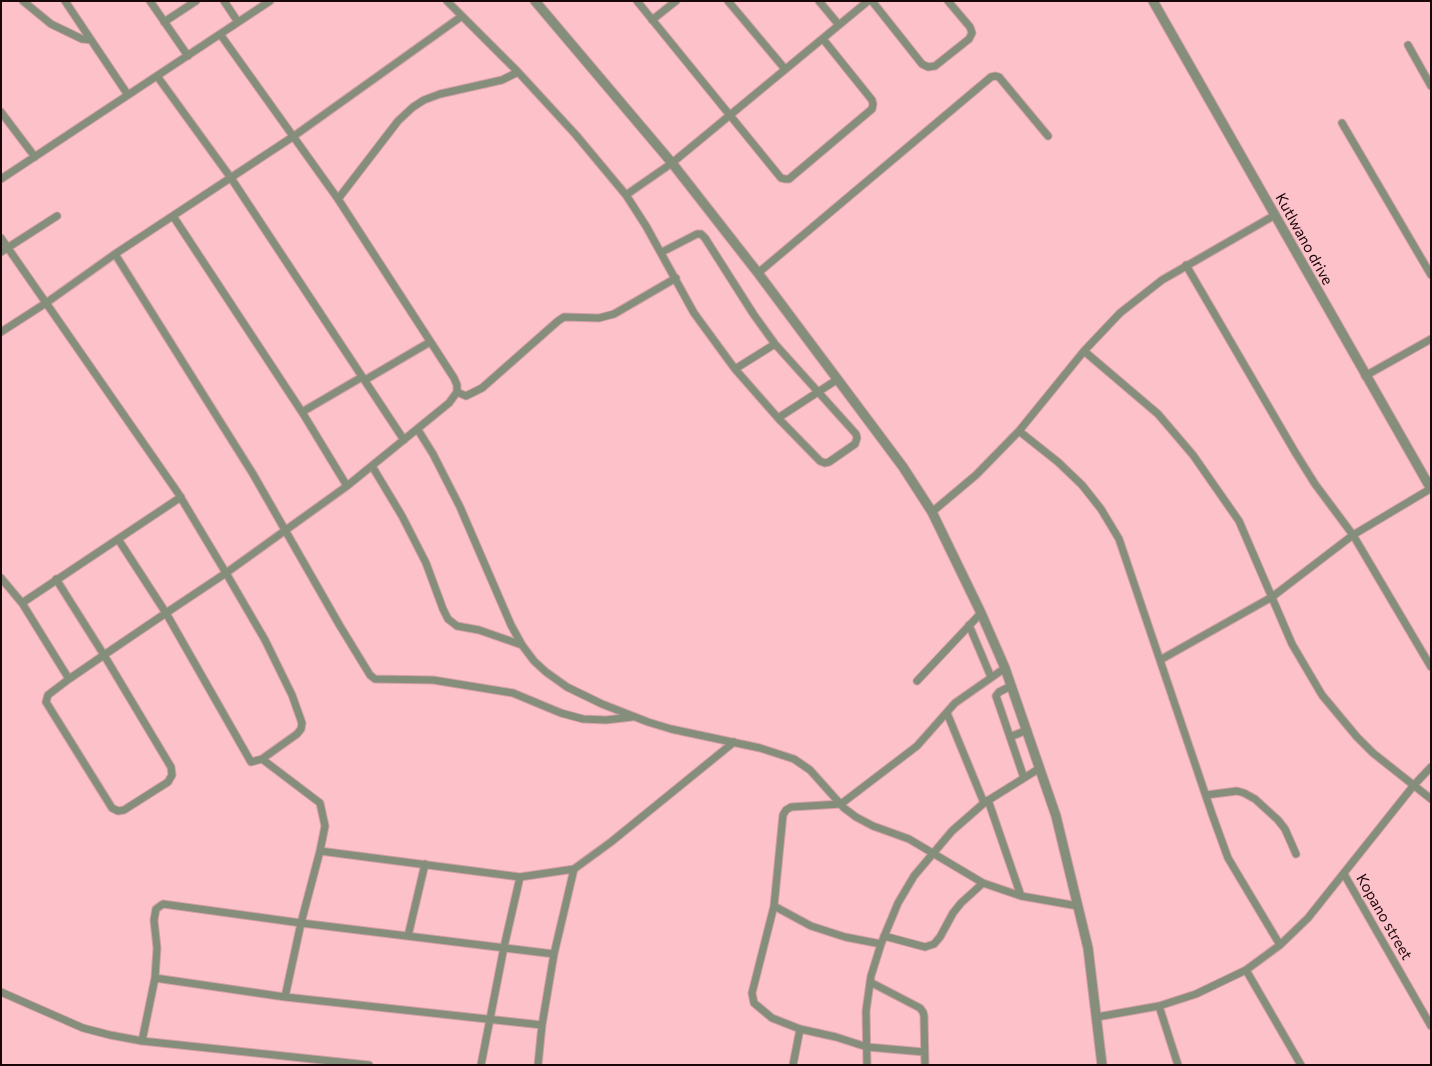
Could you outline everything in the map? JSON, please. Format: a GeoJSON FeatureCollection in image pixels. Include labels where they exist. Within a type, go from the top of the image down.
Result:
{"type":"FeatureCollection","features":[{"type":"Feature","properties":{"kind":"street"},"geometry":{"type":"LineString","coordinates":[[23,1],[51,24],[74,36],[91,40]]}},
{"type":"Feature","properties":{"kind":"street"},"geometry":{"type":"LineString","coordinates":[[65,1],[128,95]]}},
{"type":"Feature","properties":{"kind":"street"},"geometry":{"type":"LineString","coordinates":[[150,1],[188,56]]}},
{"type":"Feature","properties":{"kind":"street"},"geometry":{"type":"LineString","coordinates":[[164,22],[196,1]]}},
{"type":"Feature","properties":{"kind":"street"},"geometry":{"type":"LineString","coordinates":[[224,1],[238,22]]}},
{"type":"Feature","properties":{"kind":"street"},"geometry":{"type":"LineString","coordinates":[[1,179],[270,1]]}},
{"type":"Feature","properties":{"kind":"street"},"geometry":{"type":"LineString","coordinates":[[447,1],[518,72],[576,135],[626,195],[662,252],[694,313],[735,369],[778,418],[820,461],[829,462],[855,444],[856,434],[774,344],[706,238],[701,234],[697,234],[662,252]]}},
{"type":"Feature","properties":{"kind":"street"},"geometry":{"type":"LineString","coordinates":[[534,1],[672,164],[758,274],[903,467],[932,512],[981,613],[1005,668],[1056,816],[1088,948],[1102,1065]]}},
{"type":"Feature","properties":{"kind":"street"},"geometry":{"type":"LineString","coordinates":[[637,1],[781,178],[789,179],[872,109],[872,100],[823,39]]}},
{"type":"Feature","properties":{"kind":"street"},"geometry":{"type":"LineString","coordinates":[[652,20],[676,1]]}},
{"type":"Feature","properties":{"kind":"street"},"geometry":{"type":"LineString","coordinates":[[728,1],[785,69]]}},
{"type":"Feature","properties":{"kind":"street"},"geometry":{"type":"LineString","coordinates":[[819,1],[839,25]]}},
{"type":"Feature","properties":{"kind":"street"},"geometry":{"type":"LineString","coordinates":[[626,195],[672,164],[868,1]]}},
{"type":"Feature","properties":{"kind":"street"},"geometry":{"type":"LineString","coordinates":[[872,1],[922,64],[928,67],[935,66],[969,39],[972,33],[970,27],[948,1]]}},
{"type":"Feature","properties":{"kind":"street","name":"Kutlwano drive"},"geometry":{"type":"LineString","coordinates":[[1153,1],[1431,489]]}},
{"type":"Feature","properties":{"kind":"street"},"geometry":{"type":"LineString","coordinates":[[1,332],[294,136],[462,16]]}},
{"type":"Feature","properties":{"kind":"street"},"geometry":{"type":"LineString","coordinates":[[56,579],[104,655],[171,767],[172,775],[168,782],[124,810],[118,811],[112,808],[46,702],[48,695],[104,655],[226,573],[347,486],[449,404],[457,392],[454,378],[338,199],[220,34]]}},
{"type":"Feature","properties":{"kind":"street"},"geometry":{"type":"LineString","coordinates":[[1408,46],[1431,86]]}},
{"type":"Feature","properties":{"kind":"street"},"geometry":{"type":"LineString","coordinates":[[338,199],[398,121],[413,107],[424,100],[440,94],[502,80],[518,72]]}},
{"type":"Feature","properties":{"kind":"street"},"geometry":{"type":"LineString","coordinates":[[157,76],[231,178],[404,440]]}},
{"type":"Feature","properties":{"kind":"street"},"geometry":{"type":"LineString","coordinates":[[758,274],[991,77],[999,77],[1048,136]]}},
{"type":"Feature","properties":{"kind":"street"},"geometry":{"type":"LineString","coordinates":[[1,112],[35,157]]}},
{"type":"Feature","properties":{"kind":"street"},"geometry":{"type":"LineString","coordinates":[[1342,123],[1431,275]]}},
{"type":"Feature","properties":{"kind":"street"},"geometry":{"type":"LineString","coordinates":[[932,512],[976,475],[1019,431],[1084,351],[1120,313],[1162,280],[1275,215]]}},
{"type":"Feature","properties":{"kind":"street"},"geometry":{"type":"LineString","coordinates":[[4,250],[57,216]]}},
{"type":"Feature","properties":{"kind":"street"},"geometry":{"type":"LineString","coordinates":[[173,216],[302,412],[347,486]]}},
{"type":"Feature","properties":{"kind":"street"},"geometry":{"type":"LineString","coordinates":[[1,238],[4,250],[46,303],[181,497],[265,640],[292,695],[302,723],[301,729],[297,734],[262,759],[254,762],[248,759],[166,613],[118,539]]}},
{"type":"Feature","properties":{"kind":"street"},"geometry":{"type":"LineString","coordinates":[[115,254],[253,474],[370,675],[375,679],[432,680],[513,693],[561,713],[583,719],[606,720],[635,716]]}},
{"type":"Feature","properties":{"kind":"street"},"geometry":{"type":"LineString","coordinates":[[1186,265],[1295,452],[1315,484],[1353,534],[1431,667]]}},
{"type":"Feature","properties":{"kind":"street"},"geometry":{"type":"LineString","coordinates":[[457,392],[466,396],[482,388],[564,317],[599,318],[614,314],[676,278]]}},
{"type":"Feature","properties":{"kind":"street"},"geometry":{"type":"LineString","coordinates":[[1365,376],[1431,338]]}},
{"type":"Feature","properties":{"kind":"street"},"geometry":{"type":"LineString","coordinates":[[302,412],[430,342]]}},
{"type":"Feature","properties":{"kind":"street"},"geometry":{"type":"LineString","coordinates":[[735,369],[774,344]]}},
{"type":"Feature","properties":{"kind":"street"},"geometry":{"type":"LineString","coordinates":[[1084,351],[1158,414],[1193,455],[1239,521],[1292,644],[1322,694],[1357,737],[1373,753],[1431,799]]}},
{"type":"Feature","properties":{"kind":"street"},"geometry":{"type":"LineString","coordinates":[[778,418],[838,379]]}},
{"type":"Feature","properties":{"kind":"street"},"geometry":{"type":"LineString","coordinates":[[418,430],[433,454],[460,507],[498,596],[522,645],[534,661],[546,672],[567,687],[602,704],[671,729],[734,742],[794,759],[810,770],[840,804],[856,817],[873,826],[909,839],[983,883],[1021,896],[1078,906]]}},
{"type":"Feature","properties":{"kind":"street"},"geometry":{"type":"LineString","coordinates":[[1019,431],[1082,485],[1101,509],[1119,539],[1206,795],[1232,864],[1280,945]]}},
{"type":"Feature","properties":{"kind":"street"},"geometry":{"type":"LineString","coordinates":[[372,466],[402,516],[426,563],[448,619],[457,626],[479,630],[522,645]]}},
{"type":"Feature","properties":{"kind":"street"},"geometry":{"type":"LineString","coordinates":[[1160,660],[1272,597],[1353,534],[1431,489]]}},
{"type":"Feature","properties":{"kind":"street"},"geometry":{"type":"LineString","coordinates":[[22,603],[181,497]]}},
{"type":"Feature","properties":{"kind":"street"},"geometry":{"type":"LineString","coordinates":[[1,578],[22,603],[69,679]]}},
{"type":"Feature","properties":{"kind":"street"},"geometry":{"type":"LineString","coordinates":[[917,681],[981,613]]}},
{"type":"Feature","properties":{"kind":"street"},"geometry":{"type":"LineString","coordinates":[[969,624],[992,677]]}},
{"type":"Feature","properties":{"kind":"street"},"geometry":{"type":"LineString","coordinates":[[924,1052],[867,1047],[836,1037],[800,1029],[772,1018],[754,1003],[752,993],[774,906],[783,815],[791,807],[840,804],[917,746],[955,703],[1005,668]]}},
{"type":"Feature","properties":{"kind":"street"},"geometry":{"type":"LineString","coordinates":[[1011,686],[999,692],[996,696],[1024,778]]}},
{"type":"Feature","properties":{"kind":"street"},"geometry":{"type":"LineString","coordinates":[[948,713],[986,802],[1021,896]]}},
{"type":"Feature","properties":{"kind":"street"},"geometry":{"type":"LineString","coordinates":[[1010,737],[1027,730]]}},
{"type":"Feature","properties":{"kind":"street"},"geometry":{"type":"LineString","coordinates":[[320,850],[520,877],[574,869],[611,842],[734,742]]}},
{"type":"Feature","properties":{"kind":"street"},"geometry":{"type":"LineString","coordinates":[[262,759],[320,803],[325,826],[285,997]]}},
{"type":"Feature","properties":{"kind":"street"},"geometry":{"type":"LineString","coordinates":[[1097,1017],[1159,1006],[1196,994],[1246,970],[1280,945],[1308,918],[1414,785],[1431,767]]}},
{"type":"Feature","properties":{"kind":"street"},"geometry":{"type":"LineString","coordinates":[[868,1065],[866,1011],[870,982],[880,944],[914,876],[932,852],[952,831],[986,802],[1040,768]]}},
{"type":"Feature","properties":{"kind":"street"},"geometry":{"type":"LineString","coordinates":[[1206,795],[1237,791],[1255,799],[1281,824],[1296,854]]}},
{"type":"Feature","properties":{"kind":"street"},"geometry":{"type":"LineString","coordinates":[[408,936],[424,864]]}},
{"type":"Feature","properties":{"kind":"street"},"geometry":{"type":"LineString","coordinates":[[538,1065],[542,1025],[554,954],[574,869]]}},
{"type":"Feature","properties":{"kind":"street","name":"Kopano street"},"geometry":{"type":"LineString","coordinates":[[1344,874],[1431,1026]]}},
{"type":"Feature","properties":{"kind":"street"},"geometry":{"type":"LineString","coordinates":[[482,1065],[504,947],[520,877]]}},
{"type":"Feature","properties":{"kind":"street"},"geometry":{"type":"LineString","coordinates":[[884,936],[925,947],[934,944],[961,903],[983,883]]}},
{"type":"Feature","properties":{"kind":"street"},"geometry":{"type":"LineString","coordinates":[[142,1041],[155,978],[157,948],[154,920],[156,909],[163,904],[301,924],[554,954]]}},
{"type":"Feature","properties":{"kind":"street"},"geometry":{"type":"LineString","coordinates":[[774,906],[811,926],[846,937],[880,944]]}},
{"type":"Feature","properties":{"kind":"street"},"geometry":{"type":"LineString","coordinates":[[1246,970],[1301,1065]]}},
{"type":"Feature","properties":{"kind":"street"},"geometry":{"type":"LineString","coordinates":[[155,978],[285,997],[542,1025]]}},
{"type":"Feature","properties":{"kind":"street"},"geometry":{"type":"LineString","coordinates":[[870,982],[920,1008],[923,1012],[925,1065]]}},
{"type":"Feature","properties":{"kind":"street"},"geometry":{"type":"LineString","coordinates":[[1,992],[83,1028],[110,1035],[142,1041],[369,1065]]}},
{"type":"Feature","properties":{"kind":"street"},"geometry":{"type":"LineString","coordinates":[[1159,1006],[1178,1065]]}},
{"type":"Feature","properties":{"kind":"street"},"geometry":{"type":"LineString","coordinates":[[793,1065],[800,1029]]}}]}
